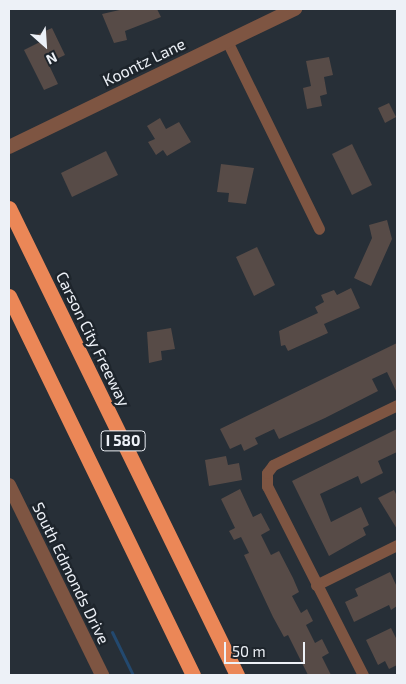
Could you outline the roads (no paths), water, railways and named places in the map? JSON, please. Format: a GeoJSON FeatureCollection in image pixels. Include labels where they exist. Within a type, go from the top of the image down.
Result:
{"type":"FeatureCollection","features":[{"type":"Feature","properties":{"kind":"highway","name":"Carson City Freeway"},"geometry":{"type":"LineString","coordinates":[[9,208],[237,675]]}},
{"type":"Feature","properties":{"kind":"highway","name":"I 580"},"geometry":{"type":"LineString","coordinates":[[9,296],[193,675]]}},
{"type":"Feature","properties":{"kind":"street","name":"Koontz Lane"},"geometry":{"type":"LineString","coordinates":[[13,144],[295,9]]}},
{"type":"Feature","properties":{"kind":"street"},"geometry":{"type":"LineString","coordinates":[[227,42],[319,229]]}},
{"type":"Feature","properties":{"kind":"street"},"geometry":{"type":"LineString","coordinates":[[363,675],[266,486],[267,474],[273,465],[397,405]]}},
{"type":"Feature","properties":{"kind":"street","name":"South Edmonds Drive"},"geometry":{"type":"LineString","coordinates":[[10,492],[102,675]]}},
{"type":"Feature","properties":{"kind":"street"},"geometry":{"type":"LineString","coordinates":[[316,584],[397,545]]}},
{"type":"Feature","properties":{"kind":"waterway"},"geometry":{"type":"LineString","coordinates":[[112,632],[133,675]]}}]}
